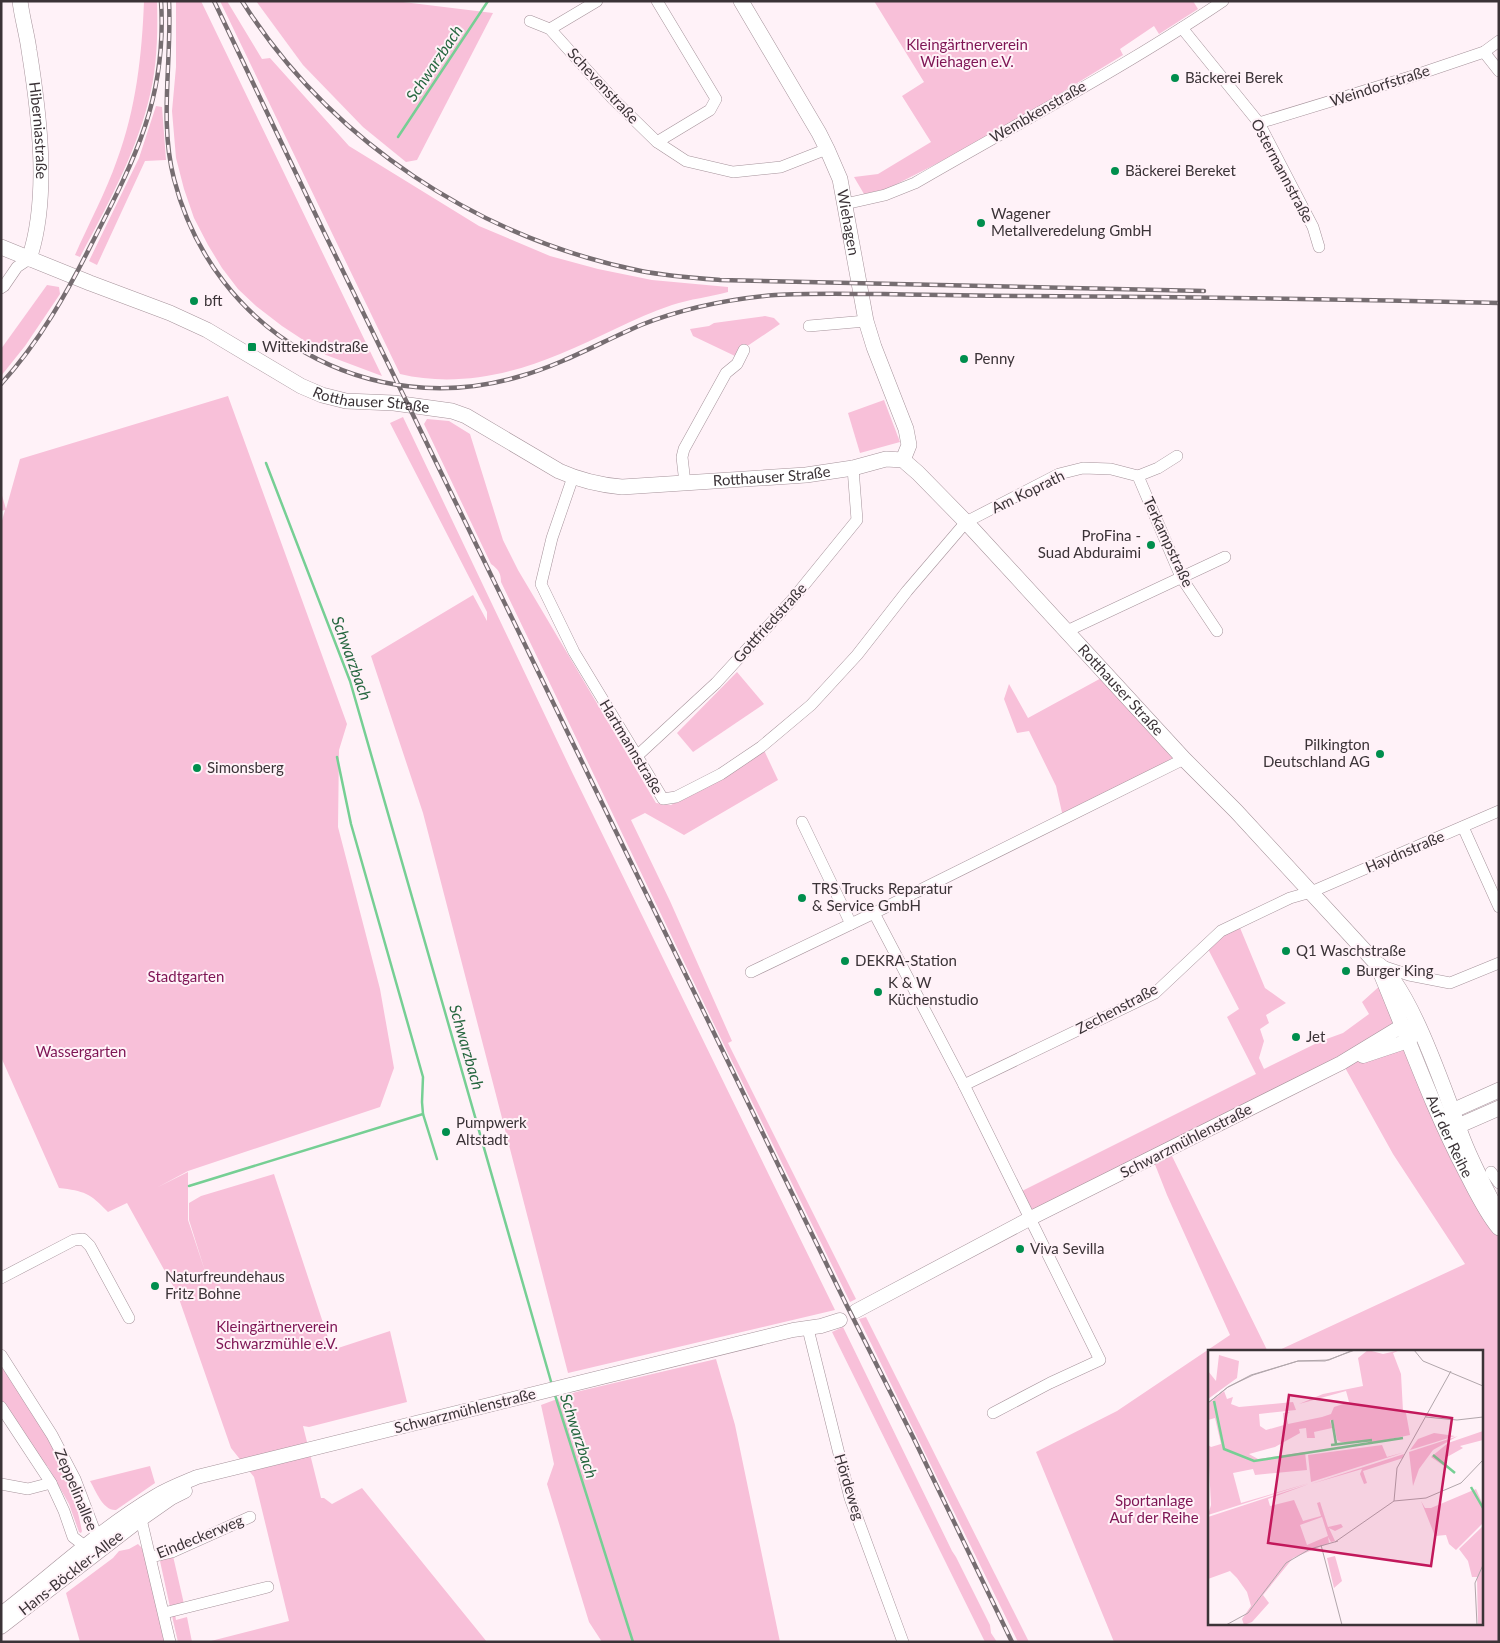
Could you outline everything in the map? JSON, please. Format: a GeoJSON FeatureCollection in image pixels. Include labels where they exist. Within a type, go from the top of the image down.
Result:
{"type":"FeatureCollection","features":[{"type":"Feature","properties":{"kind":"main road","name":"Wiehagen"},"geometry":{"type":"LineString","coordinates":[[741,1],[828,149],[840,179],[866,320],[874,347],[906,429],[909,445],[903,460]]}},
{"type":"Feature","properties":{"kind":"main road","name":"Hiberniastraße"},"geometry":{"type":"LineString","coordinates":[[20,2],[29,49],[41,152],[38,211],[34,243],[29,258]]}},
{"type":"Feature","properties":{"kind":"main road","name":"Rotthauser Straße"},"geometry":{"type":"LineString","coordinates":[[1,247],[90,283],[170,312],[207,330],[300,386],[322,395],[346,401],[394,403],[452,411],[466,416],[573,478],[606,486],[622,487],[806,475],[853,468],[886,459],[903,460],[966,522],[1184,759],[1381,965],[1410,1006],[1420,1029]]}},
{"type":"Feature","properties":{"kind":"main road","name":"Rotthauser Straße"},"geometry":{"type":"LineString","coordinates":[[1381,965],[1408,1040]]}},
{"type":"Feature","properties":{"kind":"main road","name":"Auf der Reihe"},"geometry":{"type":"LineString","coordinates":[[1420,1029],[1464,1142],[1499,1215]]}},
{"type":"Feature","properties":{"kind":"main road","name":"Auf der Reihe"},"geometry":{"type":"LineString","coordinates":[[1408,1040],[1453,1148],[1479,1198],[1499,1228]]}},
{"type":"Feature","properties":{"kind":"main road"},"geometry":{"type":"LineString","coordinates":[[1499,1090],[1452,1111],[1443,1124],[1458,1126],[1499,1108]]}},
{"type":"Feature","properties":{"kind":"street"},"geometry":{"type":"LineString","coordinates":[[550,29],[597,1]]}},
{"type":"Feature","properties":{"kind":"street"},"geometry":{"type":"LineString","coordinates":[[657,1],[716,99],[710,110],[657,142]]}},
{"type":"Feature","properties":{"kind":"street","name":"Wembkenstraße"},"geometry":{"type":"LineString","coordinates":[[845,204],[885,195],[915,183],[1130,60],[1223,1]]}},
{"type":"Feature","properties":{"kind":"street","name":"Schevenstraße"},"geometry":{"type":"LineString","coordinates":[[530,21],[550,29],[613,99],[657,142],[686,161],[733,172],[781,167],[828,149]]}},
{"type":"Feature","properties":{"kind":"street","name":"Ostermannstraße"},"geometry":{"type":"LineString","coordinates":[[1182,28],[1259,123],[1313,227],[1319,247]]}},
{"type":"Feature","properties":{"kind":"street","name":"Weindorfstraße"},"geometry":{"type":"LineString","coordinates":[[1259,123],[1413,76],[1484,52],[1499,41]]}},
{"type":"Feature","properties":{"kind":"street"},"geometry":{"type":"LineString","coordinates":[[1484,52],[1499,71]]}},
{"type":"Feature","properties":{"kind":"street"},"geometry":{"type":"LineString","coordinates":[[1,288],[17,266],[29,258]]}},
{"type":"Feature","properties":{"kind":"street"},"geometry":{"type":"LineString","coordinates":[[809,326],[866,320]]}},
{"type":"Feature","properties":{"kind":"street"},"geometry":{"type":"LineString","coordinates":[[685,483],[682,457],[684,449],[726,373],[737,364],[744,350]]}},
{"type":"Feature","properties":{"kind":"street"},"geometry":{"type":"LineString","coordinates":[[1138,476],[1158,468],[1177,456]]}},
{"type":"Feature","properties":{"kind":"street","name":"Gottfriedstraße"},"geometry":{"type":"LineString","coordinates":[[637,756],[716,683],[792,600],[857,520],[853,468]]}},
{"type":"Feature","properties":{"kind":"street","name":"Am Koprath"},"geometry":{"type":"LineString","coordinates":[[966,522],[1059,474],[1083,468],[1111,469],[1138,476]]}},
{"type":"Feature","properties":{"kind":"street","name":"Terkampstraße"},"geometry":{"type":"LineString","coordinates":[[1138,476],[1181,577],[1217,631]]}},
{"type":"Feature","properties":{"kind":"street","name":"Hartmannstraße"},"geometry":{"type":"LineString","coordinates":[[573,478],[552,538],[541,584],[574,652],[663,799],[676,797],[721,774],[761,746],[811,705],[850,662],[966,522]]}},
{"type":"Feature","properties":{"kind":"street"},"geometry":{"type":"LineString","coordinates":[[1067,631],[1226,557]]}},
{"type":"Feature","properties":{"kind":"street"},"geometry":{"type":"LineString","coordinates":[[752,972],[1184,759]]}},
{"type":"Feature","properties":{"kind":"street","name":"Haydnstraße"},"geometry":{"type":"LineString","coordinates":[[1311,892],[1499,811]]}},
{"type":"Feature","properties":{"kind":"street"},"geometry":{"type":"LineString","coordinates":[[802,822],[851,924]]}},
{"type":"Feature","properties":{"kind":"street"},"geometry":{"type":"LineString","coordinates":[[1463,827],[1499,907]]}},
{"type":"Feature","properties":{"kind":"street","name":"Zechenstraße"},"geometry":{"type":"LineString","coordinates":[[964,1084],[1155,993],[1221,930],[1290,898],[1311,892]]}},
{"type":"Feature","properties":{"kind":"street"},"geometry":{"type":"LineString","coordinates":[[874,913],[964,1084],[1100,1360],[1050,1383],[993,1413]]}},
{"type":"Feature","properties":{"kind":"street"},"geometry":{"type":"LineString","coordinates":[[1381,965],[1409,976],[1450,984],[1499,963]]}},
{"type":"Feature","properties":{"kind":"street"},"geometry":{"type":"LineString","coordinates":[[1402,1026],[1420,1029]]}},
{"type":"Feature","properties":{"kind":"street","name":"Schwarzmühlenstraße"},"geometry":{"type":"LineString","coordinates":[[856,1311],[1031,1218],[1341,1063],[1402,1026]]}},
{"type":"Feature","properties":{"kind":"street","name":"Schwarzmühlenstraße"},"geometry":{"type":"LineString","coordinates":[[1341,1063],[1408,1040],[1420,1029]]}},
{"type":"Feature","properties":{"kind":"street","name":"Auf der Reihe"},"geometry":{"type":"LineString","coordinates":[[1491,1172],[1499,1183]]}},
{"type":"Feature","properties":{"kind":"street"},"geometry":{"type":"LineString","coordinates":[[1,1278],[74,1240],[83,1239],[90,1246],[129,1318]]}},
{"type":"Feature","properties":{"kind":"street","name":"Schwarzmühlenstraße"},"geometry":{"type":"LineString","coordinates":[[139,1513],[236,1468],[261,1460],[840,1320]]}},
{"type":"Feature","properties":{"kind":"street","name":"Hördeweg"},"geometry":{"type":"LineString","coordinates":[[808,1328],[850,1498],[903,1642]]}},
{"type":"Feature","properties":{"kind":"street","name":"Zeppelinallee"},"geometry":{"type":"LineString","coordinates":[[1,1355],[52,1435],[75,1479],[97,1537]]}},
{"type":"Feature","properties":{"kind":"street","name":"Zeppelinallee"},"geometry":{"type":"LineString","coordinates":[[1,1407],[51,1483],[73,1536],[90,1550]]}},
{"type":"Feature","properties":{"kind":"street"},"geometry":{"type":"LineString","coordinates":[[1,1484],[28,1489],[51,1483]]}},
{"type":"Feature","properties":{"kind":"street"},"geometry":{"type":"LineString","coordinates":[[139,1513],[170,1642]]}},
{"type":"Feature","properties":{"kind":"street","name":"Hans-Böckler-Allee"},"geometry":{"type":"LineString","coordinates":[[1,1627],[90,1550],[97,1537],[139,1513]]}},
{"type":"Feature","properties":{"kind":"street","name":"Hans-Böckler-Allee"},"geometry":{"type":"LineString","coordinates":[[1,1614],[139,1513]]}},
{"type":"Feature","properties":{"kind":"street","name":"Eindeckerweg"},"geometry":{"type":"LineString","coordinates":[[151,1558],[172,1552],[250,1517]]}},
{"type":"Feature","properties":{"kind":"street"},"geometry":{"type":"LineString","coordinates":[[164,1613],[268,1587]]}},
{"type":"Feature","properties":{"kind":"green space"},"geometry":{"type":"Polygon","coordinates":[[[144,1],[157,1],[156,53],[148,103],[127,163],[80,257],[75,255],[113,172],[129,121],[140,62],[144,1]]]}},
{"type":"Feature","properties":{"kind":"green space"},"geometry":{"type":"Polygon","coordinates":[[[176,1],[201,1],[382,376],[326,355],[282,326],[238,289],[208,245],[194,218],[176,158],[172,111],[176,67],[176,1]]]}},
{"type":"Feature","properties":{"kind":"green space"},"geometry":{"type":"Polygon","coordinates":[[[220,1],[227,1],[262,59],[270,58],[349,146],[479,226],[550,256],[598,269],[652,280],[728,287],[728,292],[672,305],[643,316],[560,354],[502,373],[461,379],[420,378],[400,374],[220,1]]]}},
{"type":"Feature","properties":{"kind":"green space"},"geometry":{"type":"Polygon","coordinates":[[[256,1],[395,1],[493,13],[417,160],[406,162],[363,127],[303,65],[256,1]]]}},
{"type":"Feature","properties":{"kind":"green space","name":"Kleingärtnerverein Wiehagen e.V."},"geometry":{"type":"Polygon","coordinates":[[[874,1],[1193,1],[1198,9],[1159,34],[1154,26],[1120,49],[1123,55],[989,137],[887,189],[864,194],[854,177],[878,174],[931,142],[902,96],[924,82],[874,1]]]}},
{"type":"Feature","properties":{"kind":"green space"},"geometry":{"type":"Polygon","coordinates":[[[156,106],[162,107],[166,160],[145,161],[97,265],[89,261],[139,158],[156,106]]]}},
{"type":"Feature","properties":{"kind":"green space"},"geometry":{"type":"Polygon","coordinates":[[[47,285],[59,287],[60,294],[25,346],[1,376],[1,349],[47,285]]]}},
{"type":"Feature","properties":{"kind":"green space"},"geometry":{"type":"Polygon","coordinates":[[[765,316],[774,318],[780,324],[735,356],[693,336],[690,329],[709,326],[714,323],[765,316]]]}},
{"type":"Feature","properties":{"kind":"green space","name":"Stadtgarten"},"geometry":{"type":"Polygon","coordinates":[[[228,396],[347,724],[339,750],[338,827],[380,989],[394,1068],[380,1107],[188,1171],[158,1187],[188,1172],[188,1220],[205,1271],[189,1220],[189,1203],[201,1196],[274,1174],[332,1350],[390,1331],[407,1402],[309,1427],[303,1426],[321,1498],[332,1504],[362,1488],[487,1642],[207,1642],[289,1621],[254,1477],[231,1448],[177,1293],[127,1203],[108,1212],[86,1194],[75,1190],[59,1188],[1,1057],[1,524],[5,510],[1,511],[1,492],[6,509],[20,459],[228,396]]]}},
{"type":"Feature","properties":{"kind":"green space"},"geometry":{"type":"Polygon","coordinates":[[[884,400],[900,442],[860,453],[848,413],[884,400]]]}},
{"type":"Feature","properties":{"kind":"green space"},"geometry":{"type":"Polygon","coordinates":[[[403,417],[572,772],[835,1310],[568,1373],[423,813],[371,656],[473,595],[487,621],[487,612],[390,423],[403,417]]]}},
{"type":"Feature","properties":{"kind":"green space"},"geometry":{"type":"Polygon","coordinates":[[[427,419],[449,421],[470,434],[503,540],[518,570],[656,803],[671,805],[705,786],[763,748],[778,780],[684,835],[645,813],[631,820],[670,901],[732,1041],[728,1043],[856,1299],[850,1302],[501,582],[500,574],[491,564],[424,424],[427,419]]]}},
{"type":"Feature","properties":{"kind":"green space"},"geometry":{"type":"Polygon","coordinates":[[[737,672],[764,704],[693,752],[677,733],[737,672]]]}},
{"type":"Feature","properties":{"kind":"green space"},"geometry":{"type":"Polygon","coordinates":[[[1105,676],[1180,758],[1063,817],[1056,786],[1029,731],[1017,733],[1004,699],[1009,684],[1028,718],[1105,676]]]}},
{"type":"Feature","properties":{"kind":"green space"},"geometry":{"type":"Polygon","coordinates":[[[1238,923],[1265,988],[1286,1003],[1266,1015],[1269,1023],[1260,1029],[1264,1041],[1259,1058],[1264,1069],[1321,1041],[1343,1033],[1369,1014],[1362,1002],[1383,983],[1400,1025],[1032,1216],[1020,1192],[1256,1074],[1227,1017],[1239,1009],[1207,947],[1238,923]]]}},
{"type":"Feature","properties":{"kind":"green space","name":"Sportanlage Auf der Reihe"},"geometry":{"type":"Polygon","coordinates":[[[1407,1042],[1499,1231],[1499,1642],[1114,1642],[1036,1452],[1117,1411],[1230,1335],[1154,1162],[1171,1154],[1267,1350],[1208,1350],[1208,1626],[1482,1626],[1482,1350],[1279,1350],[1465,1264],[1393,1154],[1343,1064],[1407,1042]]]}},
{"type":"Feature","properties":{"kind":"green space"},"geometry":{"type":"Polygon","coordinates":[[[866,1317],[1029,1642],[1018,1642],[859,1319],[866,1317]]]}},
{"type":"Feature","properties":{"kind":"green space"},"geometry":{"type":"Polygon","coordinates":[[[843,1327],[997,1642],[985,1642],[832,1332],[843,1327]]]}},
{"type":"Feature","properties":{"kind":"green space"},"geometry":{"type":"Polygon","coordinates":[[[1,1359],[63,1464],[73,1490],[81,1533],[69,1504],[48,1467],[31,1450],[1,1402],[1,1359]]]}},
{"type":"Feature","properties":{"kind":"green space"},"geometry":{"type":"Polygon","coordinates":[[[716,1359],[735,1425],[780,1642],[602,1642],[589,1622],[547,1484],[554,1464],[541,1405],[576,1392],[716,1359]]]}},
{"type":"Feature","properties":{"kind":"green space"},"geometry":{"type":"Polygon","coordinates":[[[150,1466],[155,1483],[116,1510],[104,1504],[90,1481],[150,1466]]]}},
{"type":"Feature","properties":{"kind":"green space"},"geometry":{"type":"Polygon","coordinates":[[[138,1544],[144,1550],[167,1642],[80,1642],[66,1593],[113,1558],[119,1551],[129,1549],[138,1544]]]}},
{"type":"Feature","properties":{"kind":"green space"},"geometry":{"type":"Polygon","coordinates":[[[173,1556],[184,1604],[170,1607],[160,1561],[173,1556]]]}},
{"type":"Feature","properties":{"kind":"green space"},"geometry":{"type":"Polygon","coordinates":[[[175,1614],[176,1620],[187,1617],[192,1642],[178,1642],[172,1616],[175,1614]]]}},
{"type":"Feature","properties":{"kind":"waterway","name":"Schwarzbach"},"geometry":{"type":"LineString","coordinates":[[398,137],[488,1]]}},
{"type":"Feature","properties":{"kind":"waterway","name":"Schwarzbach"},"geometry":{"type":"LineString","coordinates":[[266,463],[350,681],[552,1385]]}},
{"type":"Feature","properties":{"kind":"waterway"},"geometry":{"type":"LineString","coordinates":[[337,757],[351,824],[423,1077],[423,1114],[437,1159]]}},
{"type":"Feature","properties":{"kind":"waterway"},"geometry":{"type":"LineString","coordinates":[[189,1186],[423,1114]]}},
{"type":"Feature","properties":{"kind":"waterway","name":"Schwarzbach"},"geometry":{"type":"LineString","coordinates":[[555,1395],[633,1642]]}},
{"type":"Feature","properties":{"kind":"railway"},"geometry":{"type":"LineString","coordinates":[[1,384],[28,351],[63,298],[135,154],[153,98],[159,67],[162,36],[161,1]]}},
{"type":"Feature","properties":{"kind":"railway"},"geometry":{"type":"LineString","coordinates":[[169,1],[167,135],[174,179],[194,234],[223,281],[261,321],[305,352],[355,374],[408,386],[464,387],[537,371],[641,325],[690,309],[741,299],[775,295],[881,294],[1263,298],[1499,303]]}},
{"type":"Feature","properties":{"kind":"railway"},"geometry":{"type":"LineString","coordinates":[[214,1],[321,226],[1012,1642]]}},
{"type":"Feature","properties":{"kind":"railway"},"geometry":{"type":"LineString","coordinates":[[242,1],[278,52],[319,98],[365,140],[414,176],[467,208],[523,235],[581,256],[651,273],[720,280],[1204,291]]}},
{"type":"Feature","properties":{"kind":"place","name":"Bäckerei Berek"},"geometry":{"type":"Point","coordinates":[1175,78]}},
{"type":"Feature","properties":{"kind":"place","name":"Bäckerei Bereket"},"geometry":{"type":"Point","coordinates":[1115,171]}},
{"type":"Feature","properties":{"kind":"place","name":"Wagener Metallveredelung GmbH"},"geometry":{"type":"Point","coordinates":[981,223]}},
{"type":"Feature","properties":{"kind":"place","name":"bft"},"geometry":{"type":"Point","coordinates":[194,301]}},
{"type":"Feature","properties":{"kind":"place","name":"Wittekindstraße"},"geometry":{"type":"Point","coordinates":[252,347]}},
{"type":"Feature","properties":{"kind":"place","name":"Penny"},"geometry":{"type":"Point","coordinates":[964,359]}},
{"type":"Feature","properties":{"kind":"place","name":"ProFina - Suad Abduraimi"},"geometry":{"type":"Point","coordinates":[1151,545]}},
{"type":"Feature","properties":{"kind":"place","name":"Pilkington Deutschland AG"},"geometry":{"type":"Point","coordinates":[1380,754]}},
{"type":"Feature","properties":{"kind":"place","name":"Simonsberg"},"geometry":{"type":"Point","coordinates":[197,768]}},
{"type":"Feature","properties":{"kind":"place","name":"TRS Trucks Reparatur & Service GmbH"},"geometry":{"type":"Point","coordinates":[802,898]}},
{"type":"Feature","properties":{"kind":"place","name":"Q1 Waschstraße"},"geometry":{"type":"Point","coordinates":[1286,951]}},
{"type":"Feature","properties":{"kind":"place","name":"DEKRA-Station"},"geometry":{"type":"Point","coordinates":[845,961]}},
{"type":"Feature","properties":{"kind":"place","name":"Burger King"},"geometry":{"type":"Point","coordinates":[1346,971]}},
{"type":"Feature","properties":{"kind":"place","name":"K & W Küchenstudio"},"geometry":{"type":"Point","coordinates":[878,992]}},
{"type":"Feature","properties":{"kind":"place","name":"Jet"},"geometry":{"type":"Point","coordinates":[1296,1037]}},
{"type":"Feature","properties":{"kind":"place","name":"Pumpwerk Altstadt"},"geometry":{"type":"Point","coordinates":[446,1132]}},
{"type":"Feature","properties":{"kind":"place","name":"Viva Sevilla"},"geometry":{"type":"Point","coordinates":[1020,1249]}},
{"type":"Feature","properties":{"kind":"place","name":"Naturfreundehaus Fritz Bohne"},"geometry":{"type":"Point","coordinates":[155,1286]}},
{"type":"Feature","properties":{"kind":"park label","name":"Wassergarten"},"geometry":{"type":"Point","coordinates":[81,1052]}},
{"type":"Feature","properties":{"kind":"park label","name":"Kleingärtnerverein Schwarzmühle e.V."},"geometry":{"type":"Point","coordinates":[277,1336]}}]}
